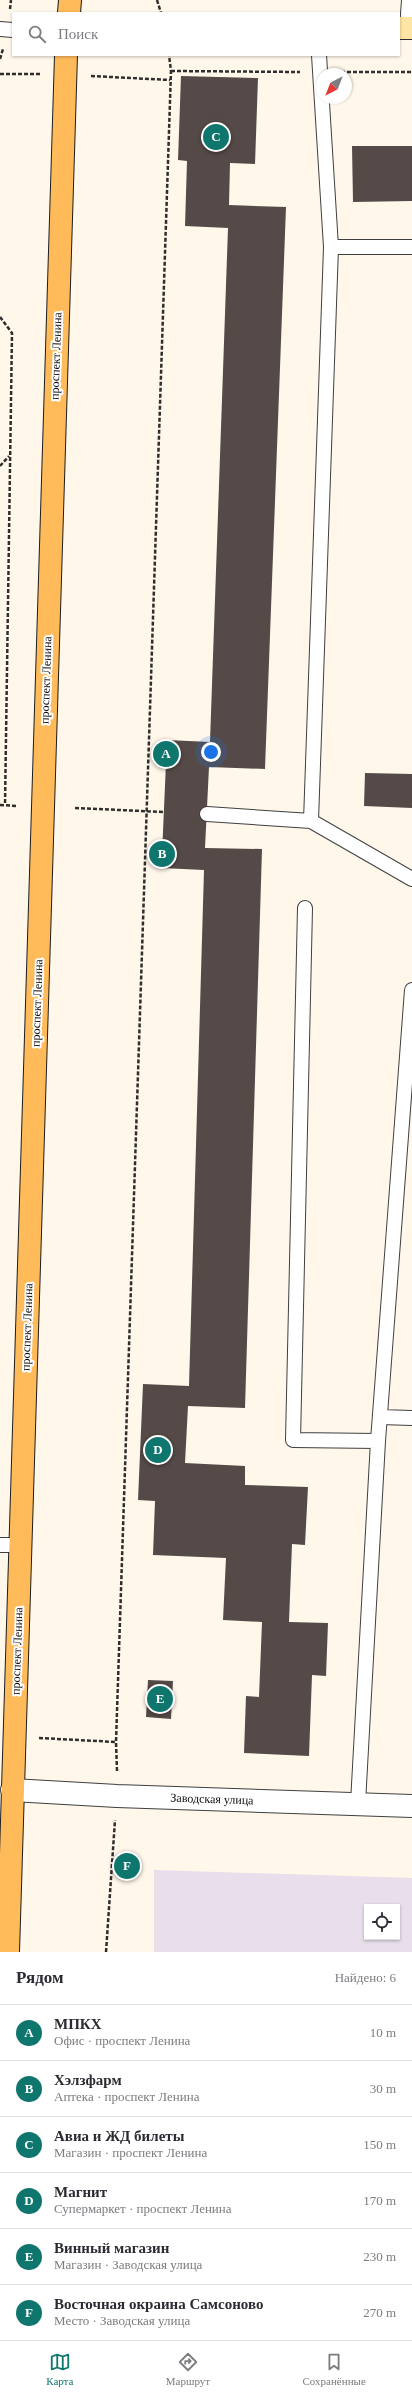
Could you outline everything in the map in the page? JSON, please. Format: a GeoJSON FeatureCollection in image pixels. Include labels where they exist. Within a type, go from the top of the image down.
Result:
{"type":"FeatureCollection","features":[{"type":"Feature","properties":{"kind":"main road"},"geometry":{"type":"LineString","coordinates":[[69,12],[70,0]]}},
{"type":"Feature","properties":{"kind":"main road","name":"проспект Ленина"},"geometry":{"type":"LineString","coordinates":[[8,1952],[13,1737],[21,1545],[66,56]]}},
{"type":"Feature","properties":{"kind":"street","name":"Заводская улица"},"geometry":{"type":"LineString","coordinates":[[12,1790],[117,1796],[412,1806]]}},
{"type":"Feature","properties":{"kind":"lane"},"geometry":{"type":"LineString","coordinates":[[406,28],[409,0]]}},
{"type":"Feature","properties":{"kind":"lane"},"geometry":{"type":"LineString","coordinates":[[0,29],[12,30]]}},
{"type":"Feature","properties":{"kind":"lane"},"geometry":{"type":"LineString","coordinates":[[319,56],[320,68]]}},
{"type":"Feature","properties":{"kind":"lane"},"geometry":{"type":"LineString","coordinates":[[311,821],[331,247],[322,104]]}},
{"type":"Feature","properties":{"kind":"lane"},"geometry":{"type":"LineString","coordinates":[[331,247],[412,247]]}},
{"type":"Feature","properties":{"kind":"lane"},"geometry":{"type":"LineString","coordinates":[[207,814],[311,821],[412,878]]}},
{"type":"Feature","properties":{"kind":"lane"},"geometry":{"type":"LineString","coordinates":[[305,908],[294,1440],[378,1441]]}},
{"type":"Feature","properties":{"kind":"lane"},"geometry":{"type":"LineString","coordinates":[[358,1803],[378,1441],[412,990]]}},
{"type":"Feature","properties":{"kind":"lane"},"geometry":{"type":"LineString","coordinates":[[380,1417],[412,1418]]}},
{"type":"Feature","properties":{"kind":"lane"},"geometry":{"type":"LineString","coordinates":[[0,1545],[21,1545]]}},
{"type":"Feature","properties":{"kind":"path"},"geometry":{"type":"LineString","coordinates":[[157,0],[161,12]]}},
{"type":"Feature","properties":{"kind":"path"},"geometry":{"type":"LineString","coordinates":[[106,1952],[117,1796],[116,1742],[148,811],[171,71],[169,56]]}},
{"type":"Feature","properties":{"kind":"path"},"geometry":{"type":"LineString","coordinates":[[171,71],[316,72]]}},
{"type":"Feature","properties":{"kind":"path"},"geometry":{"type":"LineString","coordinates":[[352,72],[412,72]]}},
{"type":"Feature","properties":{"kind":"path"},"geometry":{"type":"LineString","coordinates":[[0,317],[12,333],[4,805]]}},
{"type":"Feature","properties":{"kind":"path"},"geometry":{"type":"LineString","coordinates":[[0,466],[10,456]]}},
{"type":"Feature","properties":{"kind":"path"},"geometry":{"type":"LineString","coordinates":[[0,804],[18,806]]}},
{"type":"Feature","properties":{"kind":"path"},"geometry":{"type":"LineString","coordinates":[[75,808],[164,812]]}},
{"type":"Feature","properties":{"kind":"path"},"geometry":{"type":"LineString","coordinates":[[13,1737],[116,1742]]}},
{"type":"Feature","properties":{"kind":"shaded area"},"geometry":{"type":"Polygon","coordinates":[[[154,1870],[412,1878],[412,1952],[154,1952],[154,1870]]]}},
{"type":"Feature","properties":{"kind":"building"},"geometry":{"type":"Polygon","coordinates":[[[181,76],[258,78],[255,164],[230,163],[229,205],[286,207],[265,769],[209,767],[205,848],[262,849],[245,1408],[188,1406],[185,1463],[245,1466],[245,1485],[308,1487],[305,1545],[292,1544],[289,1622],[328,1623],[326,1676],[312,1675],[309,1756],[244,1753],[246,1696],[259,1697],[262,1622],[223,1620],[226,1558],[153,1555],[155,1501],[138,1500],[143,1384],[189,1386],[204,870],[162,868],[162,854],[167,740],[210,742],[228,228],[185,226],[187,161],[178,160],[181,76]]]}},
{"type":"Feature","properties":{"kind":"building"},"geometry":{"type":"Polygon","coordinates":[[[352,146],[412,146],[412,201],[353,202],[352,146]]]}},
{"type":"Feature","properties":{"kind":"building"},"geometry":{"type":"Polygon","coordinates":[[[365,773],[412,774],[412,808],[364,806],[365,773]]]}},
{"type":"Feature","properties":{"kind":"building"},"geometry":{"type":"Polygon","coordinates":[[[148,1680],[173,1681],[171,1719],[146,1717],[148,1680]]]}},
{"type":"Feature","properties":{"kind":"place","name":"Авиа и ЖД билеты"},"geometry":{"type":"Point","coordinates":[216,137]}},
{"type":"Feature","properties":{"kind":"place","name":"МПКХ"},"geometry":{"type":"Point","coordinates":[166,754]}},
{"type":"Feature","properties":{"kind":"place","name":"Хэлзфарм"},"geometry":{"type":"Point","coordinates":[162,854]}},
{"type":"Feature","properties":{"kind":"place","name":"Магнит"},"geometry":{"type":"Point","coordinates":[158,1450]}},
{"type":"Feature","properties":{"kind":"place","name":"Винный магазин"},"geometry":{"type":"Point","coordinates":[160,1699]}},
{"type":"Feature","properties":{"kind":"place","name":"Восточная окраина Самсоново"},"geometry":{"type":"Point","coordinates":[127,1866]}}]}
